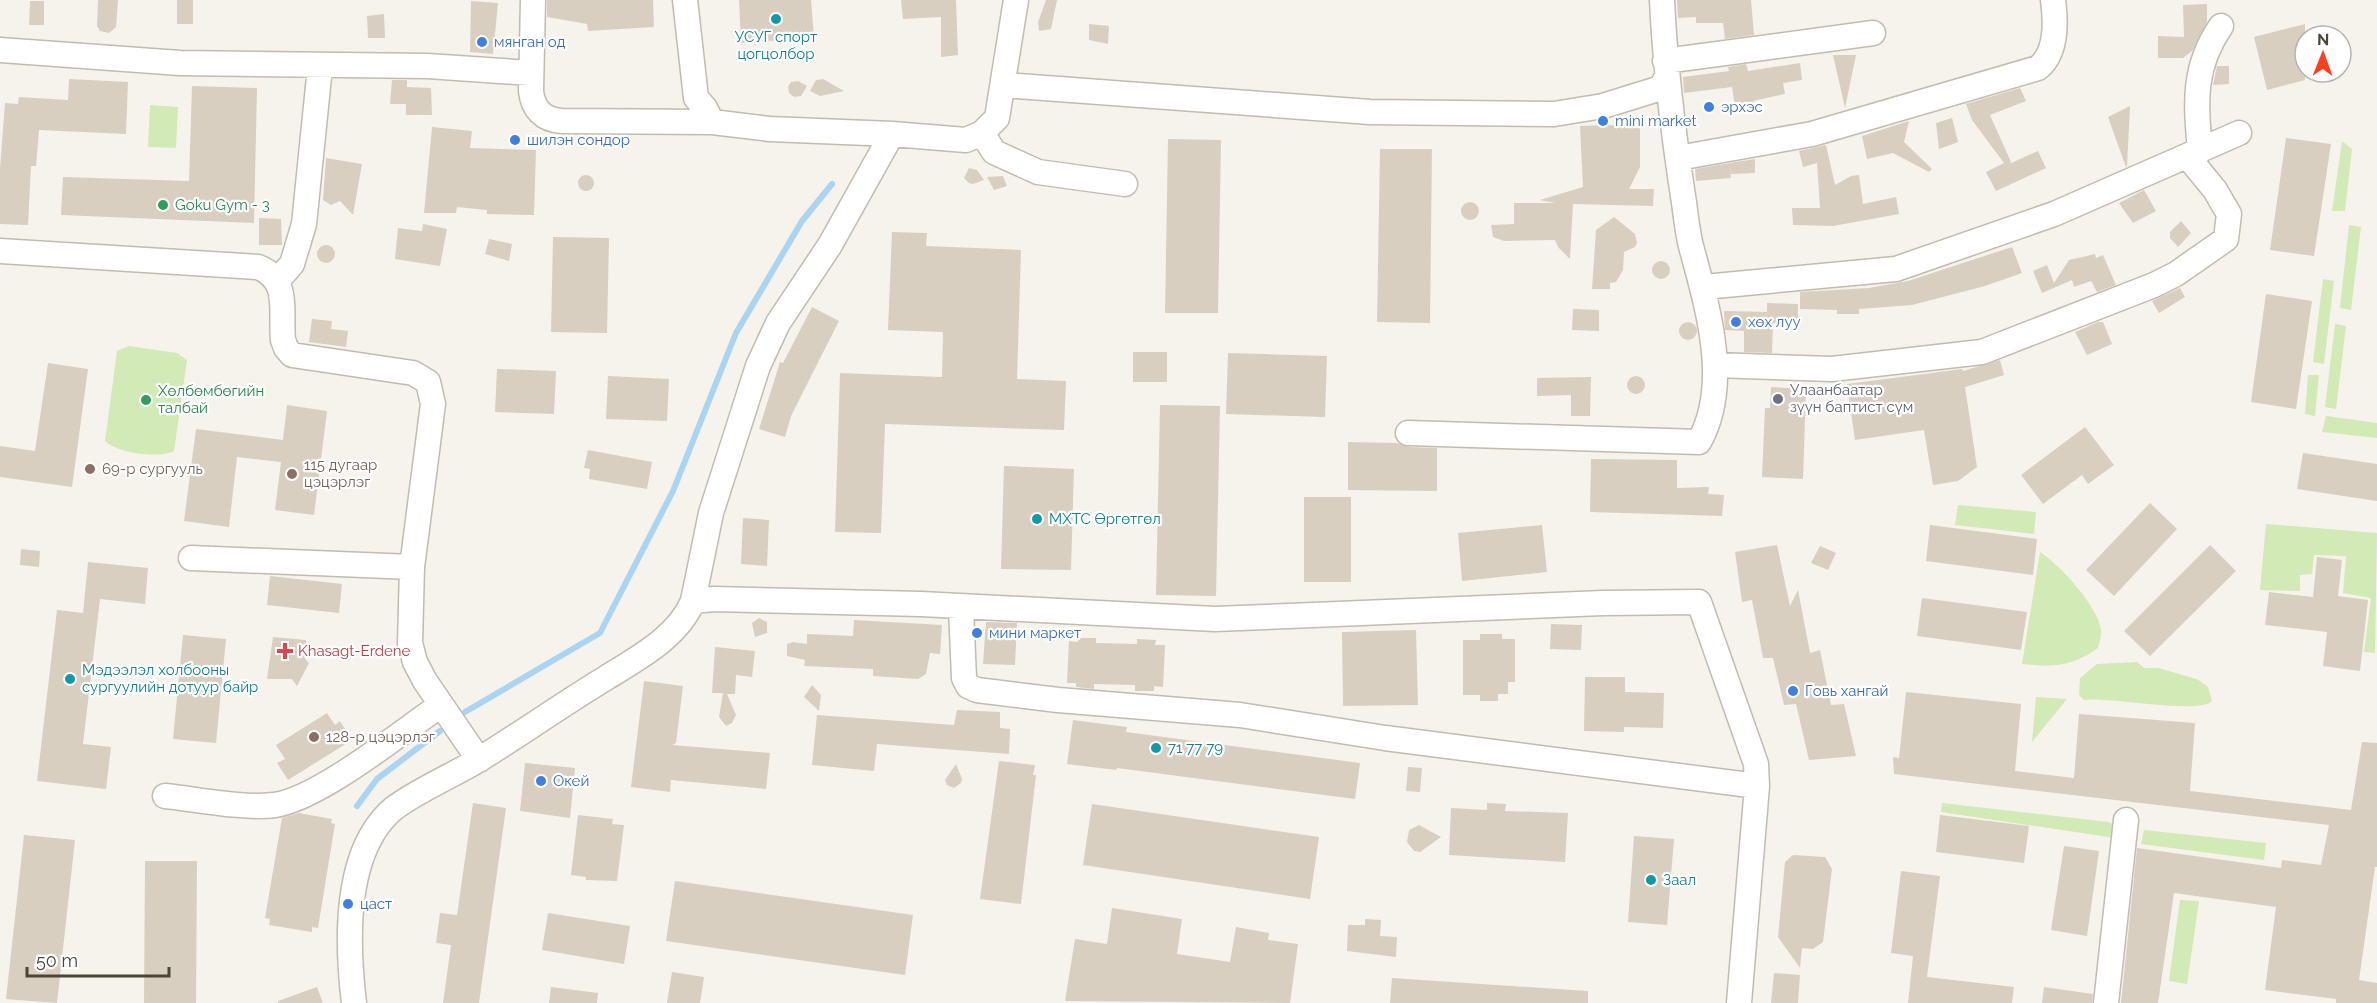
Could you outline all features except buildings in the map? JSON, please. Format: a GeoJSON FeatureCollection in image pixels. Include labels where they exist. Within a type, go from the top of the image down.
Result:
{"type":"FeatureCollection","features":[{"type":"Feature","properties":{"kind":"street"},"geometry":{"type":"LineString","coordinates":[[533,0],[530,73],[535,106],[551,120],[712,122],[770,129],[892,134],[966,140],[982,133],[997,118],[1016,0]]}},
{"type":"Feature","properties":{"kind":"street"},"geometry":{"type":"LineString","coordinates":[[685,0],[696,98],[705,108],[712,122]]}},
{"type":"Feature","properties":{"kind":"street"},"geometry":{"type":"LineString","coordinates":[[1408,433],[1699,442],[1710,423],[1715,364],[1704,287],[1692,249],[1665,69],[1662,0]]}},
{"type":"Feature","properties":{"kind":"street"},"geometry":{"type":"LineString","coordinates":[[1678,158],[1812,134],[2038,68],[2047,61],[2054,36],[2053,0]]}},
{"type":"Feature","properties":{"kind":"street"},"geometry":{"type":"LineString","coordinates":[[1715,364],[1832,369],[1982,352],[2154,285],[2176,274],[2226,239],[2229,214],[2194,154],[2195,94],[2207,46],[2220,26]]}},
{"type":"Feature","properties":{"kind":"street"},"geometry":{"type":"LineString","coordinates":[[1665,69],[1873,33]]}},
{"type":"Feature","properties":{"kind":"street"},"geometry":{"type":"LineString","coordinates":[[0,50],[180,63],[320,67],[428,66],[530,73]]}},
{"type":"Feature","properties":{"kind":"street"},"geometry":{"type":"LineString","coordinates":[[277,281],[292,264],[304,224],[320,67]]}},
{"type":"Feature","properties":{"kind":"street"},"geometry":{"type":"LineString","coordinates":[[1004,85],[1370,112],[1554,114],[1603,106],[1661,88],[1665,69]]}},
{"type":"Feature","properties":{"kind":"street"},"geometry":{"type":"LineString","coordinates":[[982,133],[994,152],[1038,172],[1125,184]]}},
{"type":"Feature","properties":{"kind":"street"},"geometry":{"type":"LineString","coordinates":[[1704,287],[1896,269],[2054,214],[2239,133]]}},
{"type":"Feature","properties":{"kind":"street"},"geometry":{"type":"LineString","coordinates":[[354,1003],[350,966],[351,903],[363,855],[375,832],[393,810],[479,760],[659,643],[682,620],[693,601],[711,513],[761,358],[778,323],[830,245],[892,134]]}},
{"type":"Feature","properties":{"kind":"street"},"geometry":{"type":"LineString","coordinates":[[0,251],[250,266],[264,270],[277,281],[282,293],[283,340],[292,355],[417,374],[430,385],[433,404],[412,567],[411,650],[417,667],[479,760]]}},
{"type":"Feature","properties":{"kind":"street"},"geometry":{"type":"LineString","coordinates":[[191,558],[412,567]]}},
{"type":"Feature","properties":{"kind":"street"},"geometry":{"type":"LineString","coordinates":[[693,601],[921,604],[961,608],[1215,619],[1603,603],[1699,602],[1756,764],[1758,786],[1739,1003]]}},
{"type":"Feature","properties":{"kind":"street"},"geometry":{"type":"LineString","coordinates":[[961,608],[964,678],[968,686],[977,690],[1058,700],[1240,715],[1385,738],[1758,786]]}},
{"type":"Feature","properties":{"kind":"street"},"geometry":{"type":"LineString","coordinates":[[165,796],[262,805],[290,801],[320,787],[441,705]]}},
{"type":"Feature","properties":{"kind":"street"},"geometry":{"type":"LineString","coordinates":[[2106,1003],[2126,820]]}},
{"type":"Feature","properties":{"kind":"green space"},"geometry":{"type":"Polygon","coordinates":[[[150,105],[178,107],[176,148],[148,147],[150,105]]]}},
{"type":"Feature","properties":{"kind":"green space"},"geometry":{"type":"Polygon","coordinates":[[[2342,141],[2352,149],[2345,211],[2332,211],[2342,141]]]}},
{"type":"Feature","properties":{"kind":"green space"},"geometry":{"type":"Polygon","coordinates":[[[2349,225],[2361,227],[2351,310],[2340,308],[2349,225]]]}},
{"type":"Feature","properties":{"kind":"green space"},"geometry":{"type":"Polygon","coordinates":[[[2323,279],[2334,281],[2324,364],[2313,362],[2323,279]]]}},
{"type":"Feature","properties":{"kind":"green space"},"geometry":{"type":"Polygon","coordinates":[[[2335,324],[2346,326],[2336,409],[2325,407],[2335,324]]]}},
{"type":"Feature","properties":{"kind":"green space","name":"Хөлбөмбөгийн талбай"},"geometry":{"type":"Polygon","coordinates":[[[129,346],[177,353],[187,360],[174,451],[149,455],[138,454],[119,449],[105,441],[117,351],[129,346]]]}},
{"type":"Feature","properties":{"kind":"green space"},"geometry":{"type":"Polygon","coordinates":[[[2308,375],[2319,375],[2315,416],[2305,414],[2308,375]]]}},
{"type":"Feature","properties":{"kind":"green space"},"geometry":{"type":"Polygon","coordinates":[[[2326,416],[2377,423],[2377,438],[2322,432],[2326,416]]]}},
{"type":"Feature","properties":{"kind":"green space"},"geometry":{"type":"Polygon","coordinates":[[[1958,505],[2036,512],[2034,534],[1955,525],[1958,505]]]}},
{"type":"Feature","properties":{"kind":"green space"},"geometry":{"type":"Polygon","coordinates":[[[2266,524],[2377,533],[2375,653],[2364,652],[2371,598],[2343,593],[2346,556],[2314,555],[2312,574],[2300,575],[2300,591],[2260,590],[2266,524]]]}},
{"type":"Feature","properties":{"kind":"green space"},"geometry":{"type":"Polygon","coordinates":[[[2040,552],[2058,566],[2086,598],[2101,630],[2098,648],[2071,662],[2044,665],[2022,664],[2040,552]]]}},
{"type":"Feature","properties":{"kind":"green space"},"geometry":{"type":"Polygon","coordinates":[[[2137,662],[2144,668],[2158,668],[2197,679],[2208,687],[2212,701],[2205,705],[2173,706],[2112,700],[2084,700],[2079,695],[2080,678],[2097,664],[2137,662]]]}},
{"type":"Feature","properties":{"kind":"green space"},"geometry":{"type":"Polygon","coordinates":[[[2036,697],[2067,699],[2032,742],[2036,697]]]}},
{"type":"Feature","properties":{"kind":"green space"},"geometry":{"type":"Polygon","coordinates":[[[1942,803],[2109,822],[2116,826],[2115,838],[1941,812],[1942,803]]]}},
{"type":"Feature","properties":{"kind":"green space"},"geometry":{"type":"Polygon","coordinates":[[[2144,830],[2266,843],[2264,860],[2141,844],[2144,830]]]}},
{"type":"Feature","properties":{"kind":"green space"},"geometry":{"type":"Polygon","coordinates":[[[2180,900],[2199,901],[2187,984],[2169,981],[2180,900]]]}},
{"type":"Feature","properties":{"kind":"waterway"},"geometry":{"type":"LineString","coordinates":[[465,712],[600,633],[673,491],[736,333],[802,221],[832,184]]}},
{"type":"Feature","properties":{"kind":"waterway"},"geometry":{"type":"LineString","coordinates":[[357,806],[377,779],[440,731]]}},
{"type":"Feature","properties":{"kind":"place","name":"УСУГ спорт цогцолбор"},"geometry":{"type":"Point","coordinates":[776,19]}},
{"type":"Feature","properties":{"kind":"place","name":"мянган од"},"geometry":{"type":"Point","coordinates":[482,42]}},
{"type":"Feature","properties":{"kind":"place","name":"эрхэс"},"geometry":{"type":"Point","coordinates":[1709,107]}},
{"type":"Feature","properties":{"kind":"place","name":"mini market"},"geometry":{"type":"Point","coordinates":[1603,121]}},
{"type":"Feature","properties":{"kind":"place","name":"шилэн сондор"},"geometry":{"type":"Point","coordinates":[515,140]}},
{"type":"Feature","properties":{"kind":"place","name":"Goku Gym - 3"},"geometry":{"type":"Point","coordinates":[163,205]}},
{"type":"Feature","properties":{"kind":"place","name":"хөх луу"},"geometry":{"type":"Point","coordinates":[1736,322]}},
{"type":"Feature","properties":{"kind":"place","name":"Улаанбаатар зүүн баптист сүм"},"geometry":{"type":"Point","coordinates":[1778,399]}},
{"type":"Feature","properties":{"kind":"place","name":"Хөлбөмбөгийн талбай"},"geometry":{"type":"Point","coordinates":[146,400]}},
{"type":"Feature","properties":{"kind":"place","name":"69-р сургууль"},"geometry":{"type":"Point","coordinates":[90,469]}},
{"type":"Feature","properties":{"kind":"place","name":"115 дугаар цэцэрлэг"},"geometry":{"type":"Point","coordinates":[292,474]}},
{"type":"Feature","properties":{"kind":"place","name":"МХТС Өргөтгөл"},"geometry":{"type":"Point","coordinates":[1037,519]}},
{"type":"Feature","properties":{"kind":"place","name":"мини маркет"},"geometry":{"type":"Point","coordinates":[977,633]}},
{"type":"Feature","properties":{"kind":"place","name":"Khasagt-Erdene"},"geometry":{"type":"Point","coordinates":[285,651]}},
{"type":"Feature","properties":{"kind":"place","name":"Мэдээлэл холбооны сургуулийн дотуур байр"},"geometry":{"type":"Point","coordinates":[70,679]}},
{"type":"Feature","properties":{"kind":"place","name":"Говь хангай"},"geometry":{"type":"Point","coordinates":[1793,691]}},
{"type":"Feature","properties":{"kind":"place","name":"128-р цэцэрлэг"},"geometry":{"type":"Point","coordinates":[314,737]}},
{"type":"Feature","properties":{"kind":"place","name":"71 77 79"},"geometry":{"type":"Point","coordinates":[1156,748]}},
{"type":"Feature","properties":{"kind":"place","name":"Окей"},"geometry":{"type":"Point","coordinates":[541,781]}},
{"type":"Feature","properties":{"kind":"place","name":"Заал"},"geometry":{"type":"Point","coordinates":[1651,880]}},
{"type":"Feature","properties":{"kind":"place","name":"цаст"},"geometry":{"type":"Point","coordinates":[348,904]}}]}
